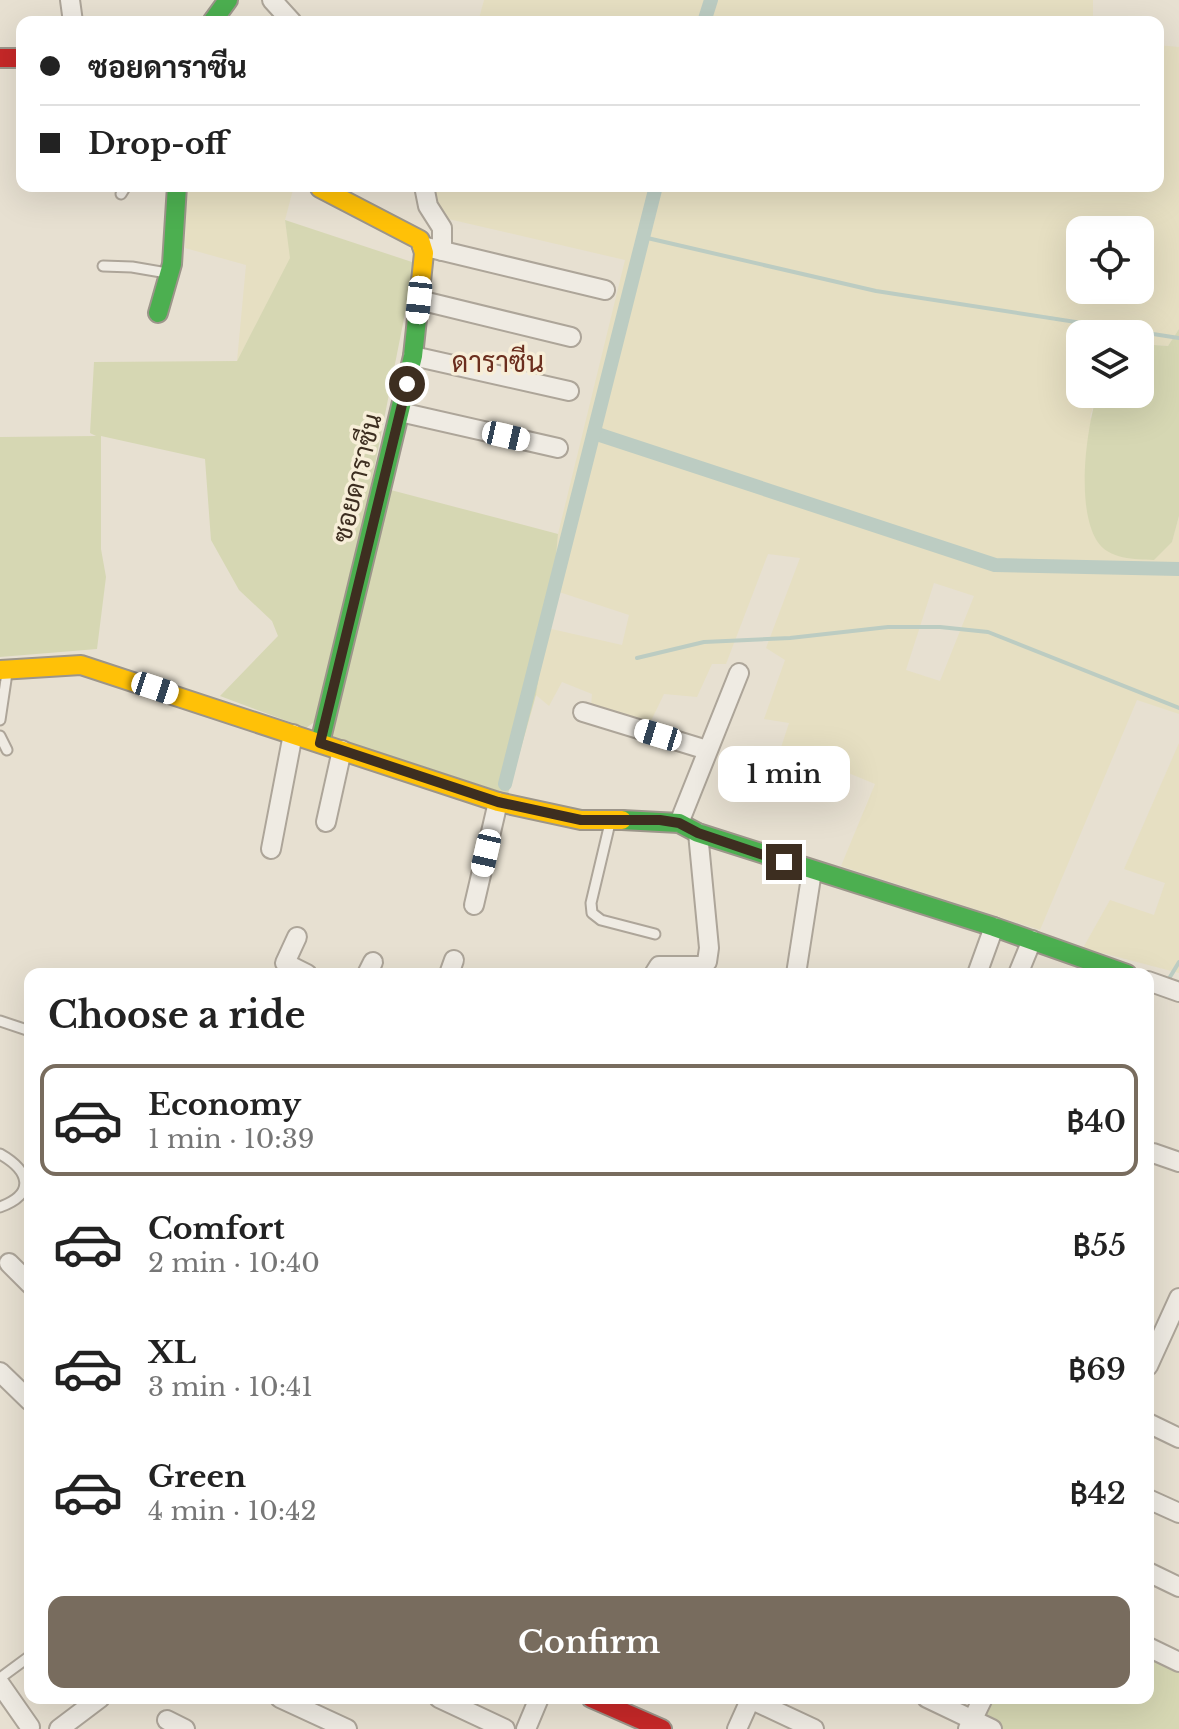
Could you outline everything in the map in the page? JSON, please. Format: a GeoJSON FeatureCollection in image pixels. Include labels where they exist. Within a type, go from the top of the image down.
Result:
{"type":"FeatureCollection","features":[{"type":"Feature","properties":{"kind":"street"},"geometry":{"type":"LineString","coordinates":[[272,0],[287,16]]}},
{"type":"Feature","properties":{"kind":"street"},"geometry":{"type":"LineString","coordinates":[[158,313],[170,274],[177,192]]}},
{"type":"Feature","properties":{"kind":"street"},"geometry":{"type":"LineString","coordinates":[[328,192],[403,229],[420,240],[422,246],[605,290]]}},
{"type":"Feature","properties":{"kind":"street"},"geometry":{"type":"LineString","coordinates":[[425,192],[428,206],[442,228],[442,251]]}},
{"type":"Feature","properties":{"kind":"street","name":"ซอยดาราซีน"},"geometry":{"type":"LineString","coordinates":[[320,743],[413,356],[424,253],[422,246]]}},
{"type":"Feature","properties":{"kind":"street"},"geometry":{"type":"LineString","coordinates":[[419,300],[571,337]]}},
{"type":"Feature","properties":{"kind":"street"},"geometry":{"type":"LineString","coordinates":[[413,356],[569,391]]}},
{"type":"Feature","properties":{"kind":"street"},"geometry":{"type":"LineString","coordinates":[[400,412],[558,448]]}},
{"type":"Feature","properties":{"kind":"street"},"geometry":{"type":"LineString","coordinates":[[4,670],[81,665],[498,802],[581,820],[660,820],[679,823],[698,833],[994,927],[1110,968]]}},
{"type":"Feature","properties":{"kind":"street"},"geometry":{"type":"LineString","coordinates":[[679,823],[739,673]]}},
{"type":"Feature","properties":{"kind":"street"},"geometry":{"type":"LineString","coordinates":[[583,712],[707,750]]}},
{"type":"Feature","properties":{"kind":"street"},"geometry":{"type":"LineString","coordinates":[[271,849],[293,734]]}},
{"type":"Feature","properties":{"kind":"street"},"geometry":{"type":"LineString","coordinates":[[326,822],[342,750]]}},
{"type":"Feature","properties":{"kind":"street"},"geometry":{"type":"LineString","coordinates":[[474,905],[498,802]]}},
{"type":"Feature","properties":{"kind":"street"},"geometry":{"type":"LineString","coordinates":[[658,968],[702,966],[707,962],[709,948],[698,833]]}},
{"type":"Feature","properties":{"kind":"street"},"geometry":{"type":"LineString","coordinates":[[797,968],[812,871]]}},
{"type":"Feature","properties":{"kind":"street"},"geometry":{"type":"LineString","coordinates":[[979,968],[994,927]]}},
{"type":"Feature","properties":{"kind":"street"},"geometry":{"type":"LineString","coordinates":[[295,968],[285,963],[297,937]]}},
{"type":"Feature","properties":{"kind":"street"},"geometry":{"type":"LineString","coordinates":[[1020,968],[1032,940]]}},
{"type":"Feature","properties":{"kind":"street"},"geometry":{"type":"LineString","coordinates":[[1154,983],[1179,992]]}},
{"type":"Feature","properties":{"kind":"street"},"geometry":{"type":"LineString","coordinates":[[1154,1153],[1179,1162]]}},
{"type":"Feature","properties":{"kind":"street"},"geometry":{"type":"LineString","coordinates":[[9,1263],[24,1278]]}},
{"type":"Feature","properties":{"kind":"street"},"geometry":{"type":"LineString","coordinates":[[1154,1339],[1178,1306]]}},
{"type":"Feature","properties":{"kind":"street"},"geometry":{"type":"LineString","coordinates":[[0,1372],[24,1395]]}},
{"type":"Feature","properties":{"kind":"street"},"geometry":{"type":"LineString","coordinates":[[1154,1426],[1179,1438]]}},
{"type":"Feature","properties":{"kind":"street"},"geometry":{"type":"LineString","coordinates":[[1154,1502],[1179,1513]]}},
{"type":"Feature","properties":{"kind":"street"},"geometry":{"type":"LineString","coordinates":[[1154,1575],[1179,1587]]}},
{"type":"Feature","properties":{"kind":"street"},"geometry":{"type":"LineString","coordinates":[[1154,1650],[1179,1662]]}},
{"type":"Feature","properties":{"kind":"street"},"geometry":{"type":"LineString","coordinates":[[0,1684],[30,1727]]}},
{"type":"Feature","properties":{"kind":"street"},"geometry":{"type":"LineString","coordinates":[[59,1729],[92,1704]]}},
{"type":"Feature","properties":{"kind":"street"},"geometry":{"type":"LineString","coordinates":[[293,1704],[347,1729]]}},
{"type":"Feature","properties":{"kind":"street"},"geometry":{"type":"LineString","coordinates":[[452,1704],[505,1729]]}},
{"type":"Feature","properties":{"kind":"street"},"geometry":{"type":"LineString","coordinates":[[526,1729],[536,1704]]}},
{"type":"Feature","properties":{"kind":"street"},"geometry":{"type":"LineString","coordinates":[[605,1704],[662,1729]]}},
{"type":"Feature","properties":{"kind":"street"},"geometry":{"type":"LineString","coordinates":[[737,1729],[747,1704]]}},
{"type":"Feature","properties":{"kind":"street"},"geometry":{"type":"LineString","coordinates":[[762,1704],[814,1729]]}},
{"type":"Feature","properties":{"kind":"street"},"geometry":{"type":"LineString","coordinates":[[937,1704],[970,1724],[992,1729]]}},
{"type":"Feature","properties":{"kind":"street"},"geometry":{"type":"LineString","coordinates":[[970,1724],[980,1704]]}},
{"type":"Feature","properties":{"kind":"street"},"geometry":{"type":"LineString","coordinates":[[167,1720],[185,1729]]}},
{"type":"Feature","properties":{"kind":"lane"},"geometry":{"type":"LineString","coordinates":[[103,266],[147,268],[170,274]]}},
{"type":"Feature","properties":{"kind":"lane"},"geometry":{"type":"LineString","coordinates":[[0,720],[4,670]]}},
{"type":"Feature","properties":{"kind":"lane"},"geometry":{"type":"LineString","coordinates":[[0,736],[7,750]]}},
{"type":"Feature","properties":{"kind":"lane"},"geometry":{"type":"LineString","coordinates":[[611,820],[591,903],[592,913],[601,920],[655,934]]}},
{"type":"Feature","properties":{"kind":"lane"},"geometry":{"type":"LineString","coordinates":[[0,1021],[24,1029]]}},
{"type":"Feature","properties":{"kind":"lane"},"geometry":{"type":"LineString","coordinates":[[0,1154],[19,1167],[24,1181],[24,1192],[17,1201],[0,1207]]}},
{"type":"Feature","properties":{"kind":"lane"},"geometry":{"type":"LineString","coordinates":[[0,1678],[24,1660]]}},
{"type":"Feature","properties":{"kind":"shaded area"},"geometry":{"type":"Polygon","coordinates":[[[484,0],[1093,0],[1093,16],[480,16],[484,0]]]}},
{"type":"Feature","properties":{"kind":"shaded area"},"geometry":{"type":"Polygon","coordinates":[[[1164,46],[1179,47],[1179,329],[1168,346],[1154,345],[1154,320],[1066,320],[1066,408],[1093,408],[1090,417],[1172,542],[1179,516],[1179,714],[1137,700],[1040,930],[841,866],[875,784],[824,763],[807,795],[771,778],[789,723],[764,719],[785,660],[766,648],[800,558],[768,554],[726,664],[712,664],[697,697],[664,694],[649,725],[591,706],[592,694],[562,682],[549,706],[536,695],[547,628],[622,645],[629,615],[553,590],[558,534],[625,260],[444,218],[436,192],[1164,192],[1164,46]],[[934,583],[906,670],[940,681],[974,596],[934,583]]]}},
{"type":"Feature","properties":{"kind":"shaded area"},"geometry":{"type":"Polygon","coordinates":[[[187,192],[292,192],[285,220],[291,258],[237,361],[246,265],[185,248],[187,192]]]}},
{"type":"Feature","properties":{"kind":"shaded area"},"geometry":{"type":"Polygon","coordinates":[[[1179,743],[1179,973],[1083,948],[1110,900],[1154,915],[1165,883],[1124,869],[1179,743]]]}},
{"type":"Feature","properties":{"kind":"green space"},"geometry":{"type":"Polygon","coordinates":[[[285,220],[415,263],[320,718],[306,728],[220,696],[278,636],[272,621],[239,590],[211,540],[205,459],[101,436],[101,549],[106,577],[97,649],[0,657],[0,437],[96,436],[90,433],[94,362],[237,361],[290,258],[285,220]]]}},
{"type":"Feature","properties":{"kind":"green space"},"geometry":{"type":"Polygon","coordinates":[[[1179,329],[1179,516],[1172,542],[1154,560],[1123,557],[1108,552],[1097,541],[1087,509],[1085,469],[1093,410],[1154,408],[1154,345],[1168,346],[1179,329]]]}},
{"type":"Feature","properties":{"kind":"green space"},"geometry":{"type":"Polygon","coordinates":[[[387,489],[558,534],[553,590],[536,695],[508,794],[330,736],[387,489]]]}},
{"type":"Feature","properties":{"kind":"green space"},"geometry":{"type":"Polygon","coordinates":[[[1154,1650],[1179,1662],[1179,1729],[992,1729],[973,1720],[980,1704],[1154,1704],[1154,1650]]]}},
{"type":"Feature","properties":{"kind":"waterway"},"geometry":{"type":"LineString","coordinates":[[706,16],[711,0]]}},
{"type":"Feature","properties":{"kind":"waterway"},"geometry":{"type":"LineString","coordinates":[[505,784],[654,192]]}},
{"type":"Feature","properties":{"kind":"waterway"},"geometry":{"type":"LineString","coordinates":[[643,237],[876,291],[1179,338]]}},
{"type":"Feature","properties":{"kind":"waterway"},"geometry":{"type":"LineString","coordinates":[[594,433],[995,565],[1179,569]]}},
{"type":"Feature","properties":{"kind":"waterway"},"geometry":{"type":"LineString","coordinates":[[637,658],[704,642],[790,638],[888,627],[940,627],[988,632],[1179,708]]}},
{"type":"Feature","properties":{"kind":"waterway"},"geometry":{"type":"LineString","coordinates":[[1170,977],[1179,962]]}},
{"type":"Feature","properties":{"kind":"traffic: fast"},"geometry":{"type":"LineString","coordinates":[[216,16],[228,0]]}},
{"type":"Feature","properties":{"kind":"traffic: fast"},"geometry":{"type":"LineString","coordinates":[[158,313],[172,264],[177,192]]}},
{"type":"Feature","properties":{"kind":"traffic: fast"},"geometry":{"type":"LineString","coordinates":[[320,743],[413,356],[419,300]]}},
{"type":"Feature","properties":{"kind":"traffic: fast"},"geometry":{"type":"LineString","coordinates":[[622,820],[679,823],[698,833],[994,927],[1110,968]]}},
{"type":"Feature","properties":{"kind":"traffic: slow"},"geometry":{"type":"LineString","coordinates":[[328,192],[420,240],[424,253],[419,300]]}},
{"type":"Feature","properties":{"kind":"traffic: slow"},"geometry":{"type":"LineString","coordinates":[[0,670],[81,665],[498,802],[581,820],[622,820]]}},
{"type":"Feature","properties":{"kind":"traffic: jam"},"geometry":{"type":"LineString","coordinates":[[0,58],[16,58]]}},
{"type":"Feature","properties":{"kind":"traffic: jam"},"geometry":{"type":"LineString","coordinates":[[605,1704],[662,1729]]}},
{"type":"Feature","properties":{"kind":"district","name":"ดาราซีน"},"geometry":{"type":"Point","coordinates":[498,362]}},
{"type":"Feature","properties":{"kind":"route"},"geometry":{"type":"LineString","coordinates":[[407,384],[320,743],[498,802],[581,820],[660,820],[679,823],[698,833],[784,862]]}}]}
